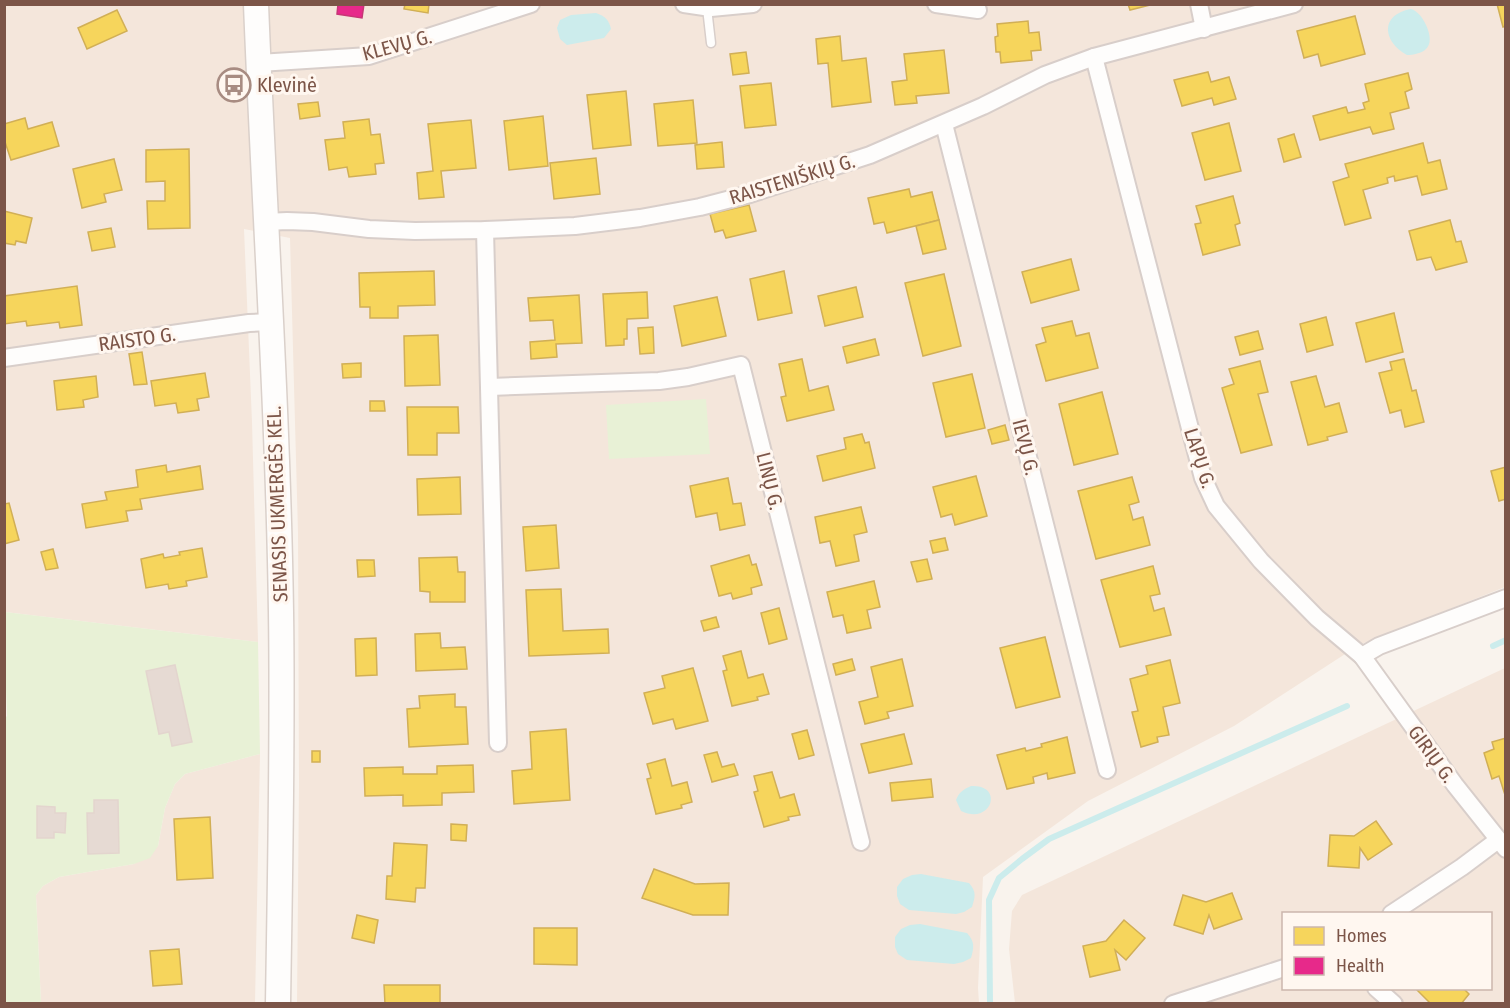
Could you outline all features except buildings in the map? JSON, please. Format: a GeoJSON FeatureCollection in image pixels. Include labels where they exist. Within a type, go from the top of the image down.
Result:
{"type":"FeatureCollection","features":[{"type":"Feature","properties":{"kind":"main road","name":"SENASIS UKMERGĖS KEL."},"geometry":{"type":"LineString","coordinates":[[256,4],[281,612],[278,1004]]}},
{"type":"Feature","properties":{"kind":"street","name":"KLEVŲ G."},"geometry":{"type":"LineString","coordinates":[[258,63],[369,56],[531,4]]}},
{"type":"Feature","properties":{"kind":"street"},"geometry":{"type":"LineString","coordinates":[[684,4],[707,8],[753,4]]}},
{"type":"Feature","properties":{"kind":"street"},"geometry":{"type":"LineString","coordinates":[[936,4],[978,10]]}},
{"type":"Feature","properties":{"kind":"street"},"geometry":{"type":"LineString","coordinates":[[1199,4],[1204,29]]}},
{"type":"Feature","properties":{"kind":"street","name":"RAISTENIŠKIŲ G."},"geometry":{"type":"LineString","coordinates":[[266,222],[313,222],[369,229],[415,231],[485,230],[575,226],[640,218],[700,207],[750,194],[870,155],[944,124],[1045,75],[1095,57],[1294,4]]}},
{"type":"Feature","properties":{"kind":"street","name":"LAPŲ G."},"geometry":{"type":"LineString","coordinates":[[1095,57],[1203,478],[1216,506],[1261,561],[1317,618],[1362,656]]}},
{"type":"Feature","properties":{"kind":"street","name":"IEVŲ G."},"geometry":{"type":"LineString","coordinates":[[944,124],[1107,770]]}},
{"type":"Feature","properties":{"kind":"street"},"geometry":{"type":"LineString","coordinates":[[485,230],[498,742]]}},
{"type":"Feature","properties":{"kind":"street","name":"RAISTO G."},"geometry":{"type":"LineString","coordinates":[[4,358],[249,323],[270,322]]}},
{"type":"Feature","properties":{"kind":"street","name":"LINŲ G."},"geometry":{"type":"LineString","coordinates":[[490,387],[659,381],[741,365],[861,842]]}},
{"type":"Feature","properties":{"kind":"street"},"geometry":{"type":"LineString","coordinates":[[1362,656],[1379,646],[1506,598]]}},
{"type":"Feature","properties":{"kind":"street","name":"GIRIŲ G."},"geometry":{"type":"LineString","coordinates":[[1362,656],[1455,785],[1502,845]]}},
{"type":"Feature","properties":{"kind":"street"},"geometry":{"type":"LineString","coordinates":[[1394,912],[1462,867],[1502,845]]}},
{"type":"Feature","properties":{"kind":"street"},"geometry":{"type":"LineString","coordinates":[[1173,1004],[1282,969]]}},
{"type":"Feature","properties":{"kind":"street"},"geometry":{"type":"LineString","coordinates":[[1378,990],[1394,1004]]}},
{"type":"Feature","properties":{"kind":"lane"},"geometry":{"type":"LineString","coordinates":[[707,8],[711,43]]}},
{"type":"Feature","properties":{"kind":"shaded area"},"geometry":{"type":"Polygon","coordinates":[[[5,5],[1505,5],[1505,587],[1359,645],[1234,726],[1088,801],[983,877],[979,1003],[297,1003],[298,533],[290,238],[244,229],[258,642],[5,612],[5,5]]]}},
{"type":"Feature","properties":{"kind":"shaded area"},"geometry":{"type":"Polygon","coordinates":[[[1505,668],[1505,1003],[1015,1003],[1009,949],[1012,911],[1022,895],[1505,668]]]}},
{"type":"Feature","properties":{"kind":"shaded area"},"geometry":{"type":"Polygon","coordinates":[[[260,754],[255,1003],[41,1003],[36,895],[43,886],[59,877],[134,864],[158,846],[165,808],[175,784],[185,774],[260,754]]]}},
{"type":"Feature","properties":{"kind":"green space"},"geometry":{"type":"Polygon","coordinates":[[[706,399],[710,454],[609,459],[606,405],[706,399]]]}},
{"type":"Feature","properties":{"kind":"green space"},"geometry":{"type":"Polygon","coordinates":[[[5,612],[258,642],[260,754],[185,774],[175,784],[165,808],[158,846],[150,858],[134,864],[59,877],[43,886],[36,895],[41,1003],[5,1004],[4,719],[7,716],[5,612]]]}},
{"type":"Feature","properties":{"kind":"water"},"geometry":{"type":"Polygon","coordinates":[[[1411,9],[1420,15],[1427,26],[1430,39],[1429,45],[1424,50],[1417,54],[1407,55],[1393,44],[1388,30],[1393,17],[1411,9]]]}},
{"type":"Feature","properties":{"kind":"water"},"geometry":{"type":"Polygon","coordinates":[[[596,13],[606,19],[611,29],[604,38],[567,45],[560,39],[557,28],[560,20],[571,15],[596,13]]]}},
{"type":"Feature","properties":{"kind":"water"},"geometry":{"type":"Polygon","coordinates":[[[971,786],[981,787],[990,795],[989,806],[979,814],[961,811],[956,800],[962,791],[971,786]]]}},
{"type":"Feature","properties":{"kind":"water"},"geometry":{"type":"Polygon","coordinates":[[[921,874],[969,883],[975,895],[972,907],[956,914],[909,910],[900,904],[897,887],[903,879],[921,874]]]}},
{"type":"Feature","properties":{"kind":"water"},"geometry":{"type":"Polygon","coordinates":[[[920,924],[967,933],[973,945],[971,958],[954,964],[907,960],[898,954],[895,937],[901,929],[920,924]]]}},
{"type":"Feature","properties":{"kind":"waterway"},"geometry":{"type":"LineString","coordinates":[[1493,646],[1506,640]]}},
{"type":"Feature","properties":{"kind":"waterway"},"geometry":{"type":"LineString","coordinates":[[990,1004],[989,900],[999,878],[1049,839],[1347,706]]}},
{"type":"Feature","properties":{"kind":"place","name":"Klevinė"},"geometry":{"type":"Point","coordinates":[234,85]}}]}
